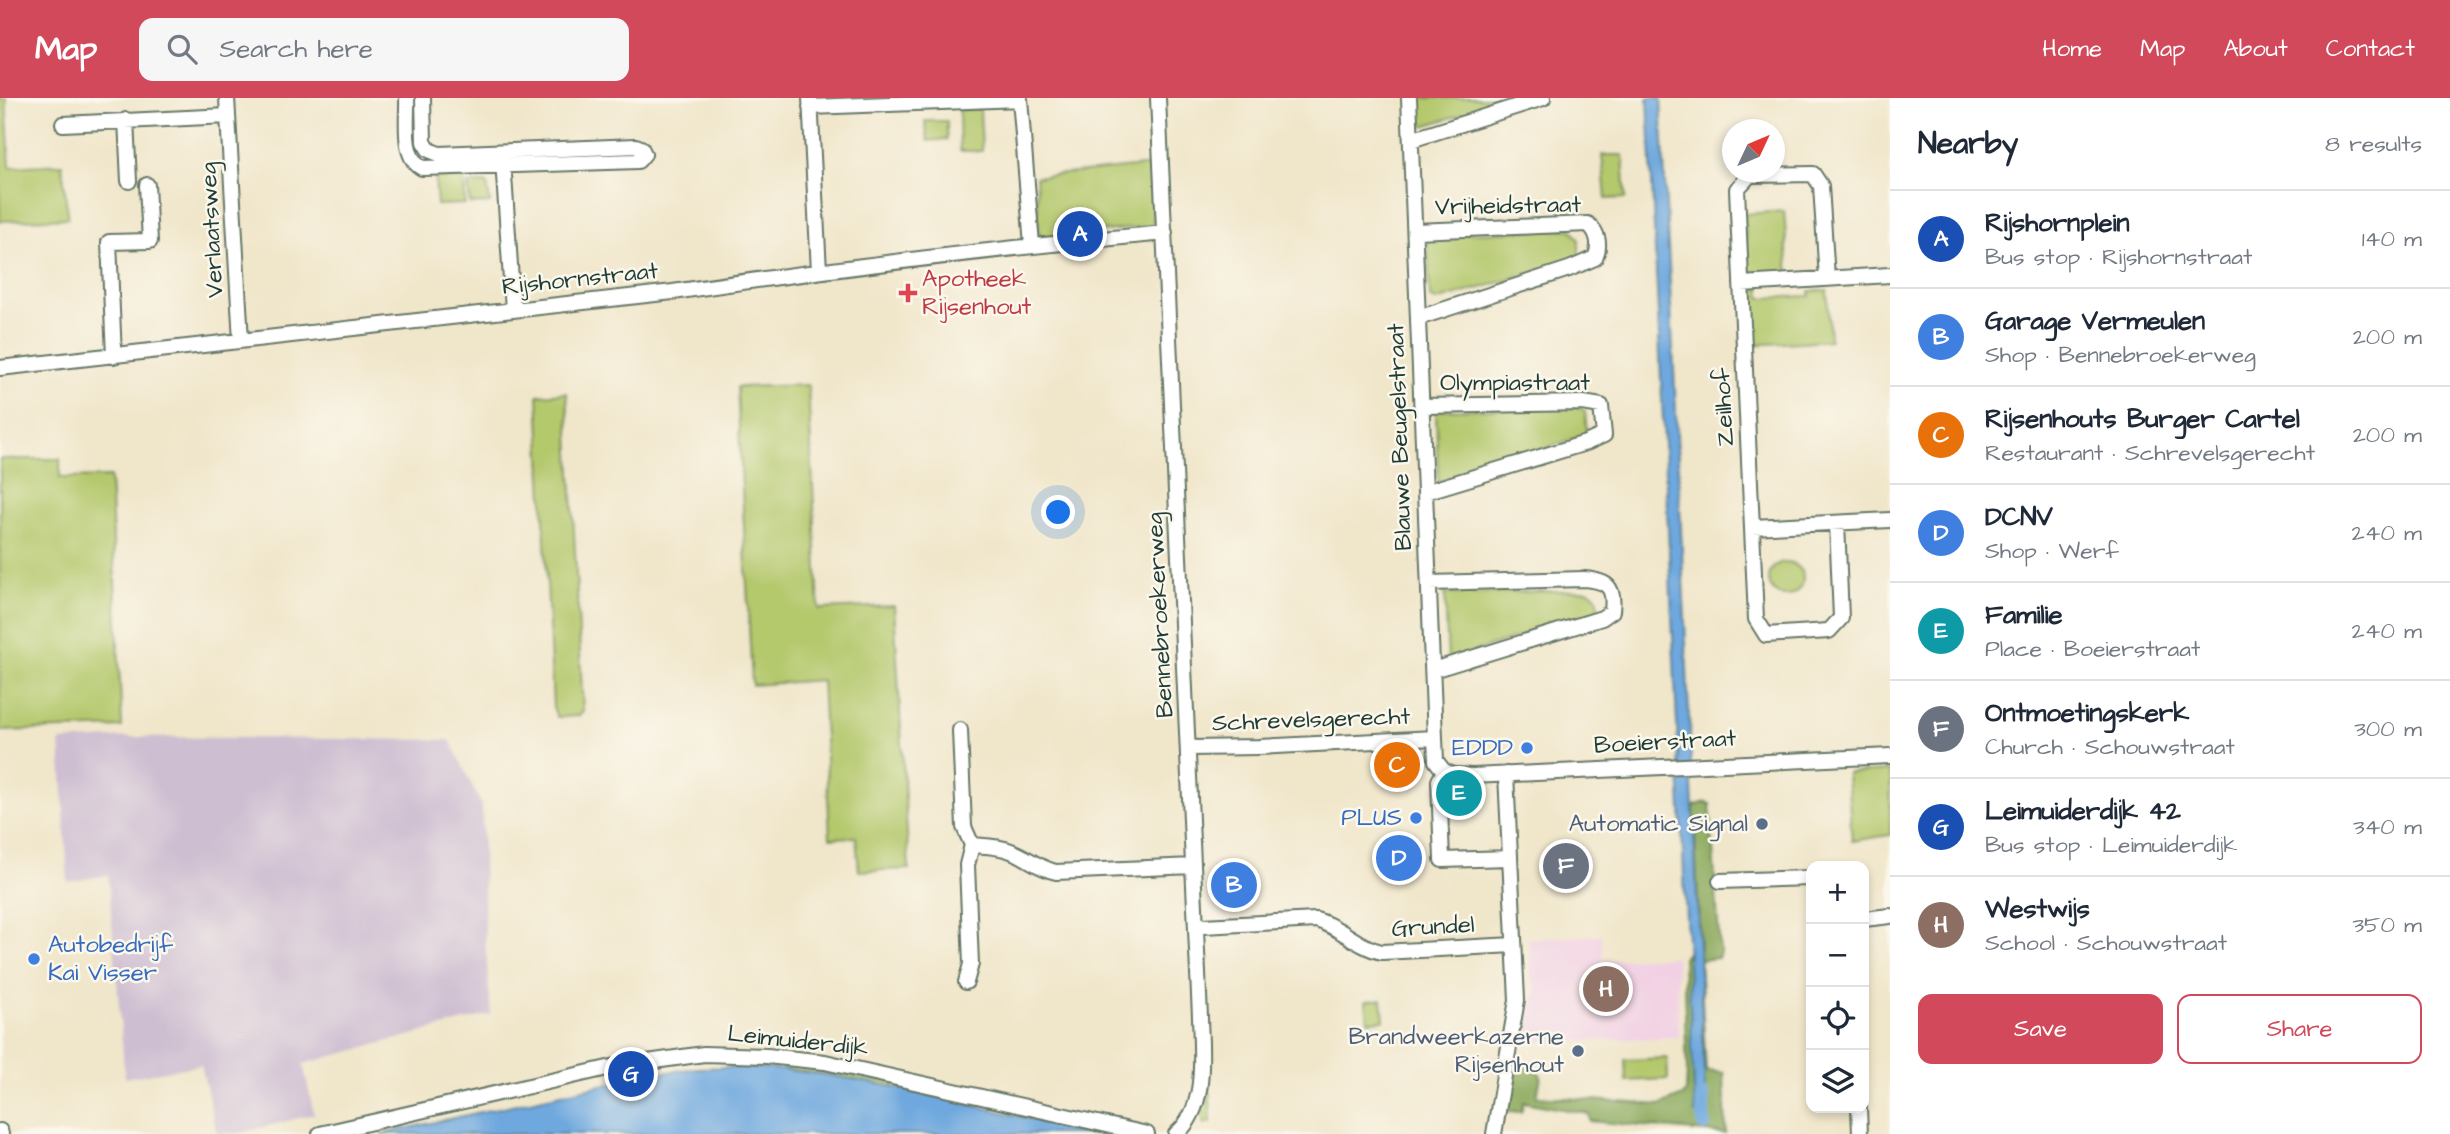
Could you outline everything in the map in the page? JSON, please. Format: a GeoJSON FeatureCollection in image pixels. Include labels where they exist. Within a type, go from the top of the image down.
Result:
{"type":"FeatureCollection","features":[{"type":"Feature","properties":{"kind":"street","name":"Verlaatsweg"},"geometry":{"type":"LineString","coordinates":[[227,98],[241,341]]}},
{"type":"Feature","properties":{"kind":"street"},"geometry":{"type":"LineString","coordinates":[[407,98],[409,155],[415,164],[428,169],[638,162],[644,154],[641,148],[636,146],[439,153],[429,150],[424,142],[423,98]]}},
{"type":"Feature","properties":{"kind":"street","name":"Bennebroekerweg"},"geometry":{"type":"LineString","coordinates":[[1158,98],[1201,1065],[1196,1101],[1185,1132]]}},
{"type":"Feature","properties":{"kind":"street","name":"Blauwe Beugelstraat"},"geometry":{"type":"LineString","coordinates":[[1409,98],[1436,761],[1444,771]]}},
{"type":"Feature","properties":{"kind":"street"},"geometry":{"type":"LineString","coordinates":[[1410,140],[1543,98]]}},
{"type":"Feature","properties":{"kind":"street"},"geometry":{"type":"LineString","coordinates":[[819,271],[810,103],[1020,99],[1032,245]]}},
{"type":"Feature","properties":{"kind":"street"},"geometry":{"type":"LineString","coordinates":[[64,124],[228,116]]}},
{"type":"Feature","properties":{"kind":"street"},"geometry":{"type":"LineString","coordinates":[[126,120],[129,181]]}},
{"type":"Feature","properties":{"kind":"street"},"geometry":{"type":"LineString","coordinates":[[415,164],[429,150]]}},
{"type":"Feature","properties":{"kind":"street"},"geometry":{"type":"LineString","coordinates":[[503,152],[513,310]]}},
{"type":"Feature","properties":{"kind":"street","name":"Zeilhof"},"geometry":{"type":"LineString","coordinates":[[1827,279],[1821,186],[1813,174],[1750,175],[1737,189],[1756,619],[1766,635],[1829,631],[1841,618],[1837,523]]}},
{"type":"Feature","properties":{"kind":"street"},"geometry":{"type":"LineString","coordinates":[[114,356],[109,242],[150,241],[147,185]]}},
{"type":"Feature","properties":{"kind":"street","name":"Vrijheidstraat"},"geometry":{"type":"LineString","coordinates":[[1415,231],[1588,224],[1596,230],[1598,239],[1595,258],[1586,262],[1418,318]]}},
{"type":"Feature","properties":{"kind":"street","name":"Rijshornstraat"},"geometry":{"type":"LineString","coordinates":[[0,368],[673,292],[1032,245],[1165,233]]}},
{"type":"Feature","properties":{"kind":"street"},"geometry":{"type":"LineString","coordinates":[[1741,284],[1890,275]]}},
{"type":"Feature","properties":{"kind":"street","name":"Olympiastraat"},"geometry":{"type":"LineString","coordinates":[[1422,406],[1583,403],[1601,405],[1604,435],[1425,492]]}},
{"type":"Feature","properties":{"kind":"street"},"geometry":{"type":"LineString","coordinates":[[1752,527],[1890,520]]}},
{"type":"Feature","properties":{"kind":"street"},"geometry":{"type":"LineString","coordinates":[[1429,583],[1584,579],[1601,581],[1609,587],[1613,598],[1612,611],[1602,618],[1433,670]]}},
{"type":"Feature","properties":{"kind":"street"},"geometry":{"type":"LineString","coordinates":[[960,730],[964,827],[972,845],[967,865],[971,964],[966,982]]}},
{"type":"Feature","properties":{"kind":"street","name":"Schrevelsgerecht"},"geometry":{"type":"LineString","coordinates":[[1189,748],[1259,747],[1435,737]]}},
{"type":"Feature","properties":{"kind":"street","name":"Boeierstraat"},"geometry":{"type":"LineString","coordinates":[[1444,771],[1454,775],[1473,776],[1698,763],[1890,756]]}},
{"type":"Feature","properties":{"kind":"street"},"geometry":{"type":"LineString","coordinates":[[1444,771],[1439,781],[1441,860],[1510,858]]}},
{"type":"Feature","properties":{"kind":"street"},"geometry":{"type":"LineString","coordinates":[[1494,1134],[1517,1000],[1506,774]]}},
{"type":"Feature","properties":{"kind":"street"},"geometry":{"type":"LineString","coordinates":[[972,845],[1013,851],[1041,869],[1056,872],[1193,866]]}},
{"type":"Feature","properties":{"kind":"street"},"geometry":{"type":"LineString","coordinates":[[1720,881],[1806,878]]}},
{"type":"Feature","properties":{"kind":"street"},"geometry":{"type":"LineString","coordinates":[[1869,918],[1890,916]]}},
{"type":"Feature","properties":{"kind":"street","name":"Grundel"},"geometry":{"type":"LineString","coordinates":[[1196,922],[1203,926],[1316,920],[1329,923],[1369,950],[1382,952],[1514,945]]}},
{"type":"Feature","properties":{"kind":"street","name":"Leimuiderdijk"},"geometry":{"type":"LineString","coordinates":[[320,1134],[612,1067],[704,1054],[767,1056],[825,1062],[1147,1134]]}},
{"type":"Feature","properties":{"kind":"street"},"geometry":{"type":"LineString","coordinates":[[1859,1113],[1860,1134]]}},
{"type":"Feature","properties":{"kind":"shaded area"},"geometry":{"type":"Polygon","coordinates":[[[128,737],[450,740],[482,806],[485,941],[491,1014],[303,1064],[314,1114],[237,1134],[217,1134],[201,1065],[125,1078],[108,875],[68,882],[60,741],[128,737]]]}},
{"type":"Feature","properties":{"kind":"shaded area"},"geometry":{"type":"Polygon","coordinates":[[[1602,935],[1603,960],[1676,957],[1679,1037],[1553,1042],[1527,1040],[1533,997],[1536,993],[1535,984],[1531,981],[1529,939],[1602,935]]]}},
{"type":"Feature","properties":{"kind":"green space"},"geometry":{"type":"Polygon","coordinates":[[[0,98],[6,98],[10,167],[62,164],[68,218],[0,221],[0,98]]]}},
{"type":"Feature","properties":{"kind":"green space"},"geometry":{"type":"Polygon","coordinates":[[[1416,98],[1515,98],[1424,126],[1416,125],[1416,98]]]}},
{"type":"Feature","properties":{"kind":"green space"},"geometry":{"type":"Polygon","coordinates":[[[980,109],[982,151],[960,151],[959,110],[980,109]]]}},
{"type":"Feature","properties":{"kind":"green space"},"geometry":{"type":"Polygon","coordinates":[[[925,121],[947,121],[947,139],[928,141],[925,121]]]}},
{"type":"Feature","properties":{"kind":"green space"},"geometry":{"type":"Polygon","coordinates":[[[1602,155],[1623,155],[1626,198],[1606,199],[1602,155]]]}},
{"type":"Feature","properties":{"kind":"green space"},"geometry":{"type":"Polygon","coordinates":[[[1152,165],[1151,226],[1043,238],[1039,234],[1036,177],[1152,165]]]}},
{"type":"Feature","properties":{"kind":"green space"},"geometry":{"type":"Polygon","coordinates":[[[464,177],[465,204],[437,205],[435,178],[464,177]]]}},
{"type":"Feature","properties":{"kind":"green space"},"geometry":{"type":"Polygon","coordinates":[[[487,183],[490,203],[470,204],[468,184],[487,183]]]}},
{"type":"Feature","properties":{"kind":"green space"},"geometry":{"type":"Polygon","coordinates":[[[1784,211],[1789,276],[1747,278],[1745,214],[1784,211]]]}},
{"type":"Feature","properties":{"kind":"green space"},"geometry":{"type":"Polygon","coordinates":[[[1572,229],[1579,240],[1579,257],[1572,261],[1436,301],[1430,298],[1427,235],[1572,229]]]}},
{"type":"Feature","properties":{"kind":"green space"},"geometry":{"type":"Polygon","coordinates":[[[1760,288],[1761,298],[1810,296],[1810,291],[1827,290],[1830,340],[1750,345],[1747,297],[1754,289],[1760,288]]]}},
{"type":"Feature","properties":{"kind":"green space"},"geometry":{"type":"Polygon","coordinates":[[[808,385],[819,609],[894,606],[909,869],[859,871],[856,837],[830,838],[822,680],[752,685],[737,387],[808,385]]]}},
{"type":"Feature","properties":{"kind":"green space"},"geometry":{"type":"Polygon","coordinates":[[[567,393],[583,712],[578,716],[557,717],[553,707],[538,395],[567,393]]]}},
{"type":"Feature","properties":{"kind":"green space"},"geometry":{"type":"Polygon","coordinates":[[[1579,407],[1585,411],[1587,434],[1438,482],[1436,410],[1579,407]]]}},
{"type":"Feature","properties":{"kind":"green space"},"geometry":{"type":"Polygon","coordinates":[[[0,459],[60,459],[60,478],[110,477],[122,727],[0,731],[0,459]]]}},
{"type":"Feature","properties":{"kind":"green space"},"geometry":{"type":"Polygon","coordinates":[[[1786,562],[1798,567],[1803,579],[1798,591],[1786,596],[1774,591],[1769,579],[1774,567],[1786,562]]]}},
{"type":"Feature","properties":{"kind":"green space"},"geometry":{"type":"Polygon","coordinates":[[[1588,590],[1598,599],[1598,608],[1592,613],[1448,660],[1445,594],[1588,590]]]}},
{"type":"Feature","properties":{"kind":"green space"},"geometry":{"type":"Polygon","coordinates":[[[1890,771],[1890,835],[1852,841],[1847,773],[1890,771]]]}},
{"type":"Feature","properties":{"kind":"green space"},"geometry":{"type":"Polygon","coordinates":[[[1706,802],[1710,804],[1720,952],[1718,958],[1700,960],[1706,1071],[1724,1073],[1726,1134],[1590,1121],[1589,1114],[1524,1102],[1521,1112],[1506,1111],[1514,1063],[1536,1069],[1541,1076],[1537,1096],[1661,1105],[1683,1096],[1686,1091],[1687,1072],[1683,958],[1688,951],[1700,949],[1694,806],[1706,802]]]}},
{"type":"Feature","properties":{"kind":"green space"},"geometry":{"type":"Polygon","coordinates":[[[1382,999],[1384,1020],[1368,1021],[1366,1001],[1382,999]]]}},
{"type":"Feature","properties":{"kind":"green space"},"geometry":{"type":"Polygon","coordinates":[[[1667,1058],[1668,1079],[1626,1081],[1625,1060],[1667,1058]]]}},
{"type":"Feature","properties":{"kind":"green space"},"geometry":{"type":"Polygon","coordinates":[[[788,1064],[892,1082],[895,1088],[826,1074],[783,1069],[788,1064]]]}},
{"type":"Feature","properties":{"kind":"green space"},"geometry":{"type":"Polygon","coordinates":[[[1209,1079],[1211,1122],[1204,1124],[1202,1111],[1209,1079]]]}},
{"type":"Feature","properties":{"kind":"water"},"geometry":{"type":"Polygon","coordinates":[[[1648,98],[1661,98],[1676,411],[1706,1112],[1695,1114],[1648,98]]]}},
{"type":"Feature","properties":{"kind":"water"},"geometry":{"type":"Polygon","coordinates":[[[734,1067],[870,1082],[1094,1134],[381,1134],[647,1075],[697,1068],[734,1067]]]}},
{"type":"Feature","properties":{"kind":"waterway"},"geometry":{"type":"LineString","coordinates":[[1702,1095],[1704,1125]]}},
{"type":"Feature","properties":{"kind":"place","name":"Rijshornplein"},"geometry":{"type":"Point","coordinates":[1080,234]}},
{"type":"Feature","properties":{"kind":"place","name":"Apotheek Rijsenhout"},"geometry":{"type":"Point","coordinates":[908,293]}},
{"type":"Feature","properties":{"kind":"place","name":"EDDD"},"geometry":{"type":"Point","coordinates":[1527,748]}},
{"type":"Feature","properties":{"kind":"place","name":"Rijsenhouts Burger Cartel"},"geometry":{"type":"Point","coordinates":[1397,765]}},
{"type":"Feature","properties":{"kind":"place","name":"Familie"},"geometry":{"type":"Point","coordinates":[1459,793]}},
{"type":"Feature","properties":{"kind":"place","name":"PLUS"},"geometry":{"type":"Point","coordinates":[1416,818]}},
{"type":"Feature","properties":{"kind":"place","name":"Automatic Signal"},"geometry":{"type":"Point","coordinates":[1762,824]}},
{"type":"Feature","properties":{"kind":"place","name":"DCNV"},"geometry":{"type":"Point","coordinates":[1399,858]}},
{"type":"Feature","properties":{"kind":"place","name":"Ontmoetingskerk"},"geometry":{"type":"Point","coordinates":[1566,866]}},
{"type":"Feature","properties":{"kind":"place","name":"Garage Vermeulen"},"geometry":{"type":"Point","coordinates":[1234,885]}},
{"type":"Feature","properties":{"kind":"place","name":"Autobedrijf Kai Visser"},"geometry":{"type":"Point","coordinates":[34,959]}},
{"type":"Feature","properties":{"kind":"place","name":"Westwijs"},"geometry":{"type":"Point","coordinates":[1606,989]}},
{"type":"Feature","properties":{"kind":"place","name":"Brandweerkazerne Rijsenhout"},"geometry":{"type":"Point","coordinates":[1578,1051]}},
{"type":"Feature","properties":{"kind":"place","name":"Leimuiderdijk 42"},"geometry":{"type":"Point","coordinates":[631,1074]}}]}
